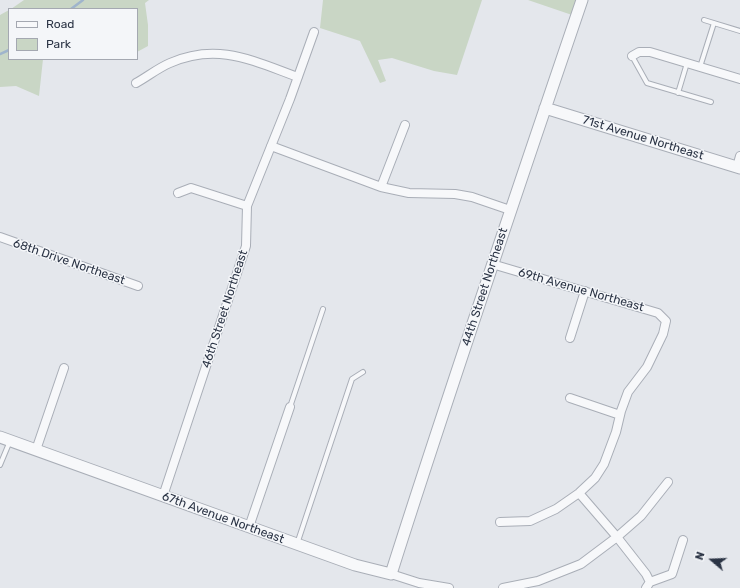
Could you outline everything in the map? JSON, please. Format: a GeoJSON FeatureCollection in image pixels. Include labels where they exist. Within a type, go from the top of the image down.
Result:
{"type":"FeatureCollection","features":[{"type":"Feature","properties":{"kind":"street","name":"44th Street Northeast"},"geometry":{"type":"LineString","coordinates":[[391,574],[492,264],[582,0]]}},
{"type":"Feature","properties":{"kind":"street","name":"46th Street Northeast"},"geometry":{"type":"LineString","coordinates":[[163,496],[246,246],[247,206],[298,77],[314,32]]}},
{"type":"Feature","properties":{"kind":"street"},"geometry":{"type":"LineString","coordinates":[[632,56],[639,52],[650,52],[740,79]]}},
{"type":"Feature","properties":{"kind":"street"},"geometry":{"type":"LineString","coordinates":[[136,83],[170,63],[203,54],[240,56],[298,77]]}},
{"type":"Feature","properties":{"kind":"street","name":"71st Avenue Northeast"},"geometry":{"type":"LineString","coordinates":[[545,108],[739,164]]}},
{"type":"Feature","properties":{"kind":"street"},"geometry":{"type":"LineString","coordinates":[[381,188],[404,126]]}},
{"type":"Feature","properties":{"kind":"street"},"geometry":{"type":"LineString","coordinates":[[270,146],[381,188],[408,193],[455,194],[472,197],[510,210]]}},
{"type":"Feature","properties":{"kind":"street"},"geometry":{"type":"LineString","coordinates":[[178,193],[191,188],[247,206]]}},
{"type":"Feature","properties":{"kind":"street","name":"68th Drive Northeast"},"geometry":{"type":"LineString","coordinates":[[0,237],[138,286]]}},
{"type":"Feature","properties":{"kind":"street","name":"69th Avenue Northeast"},"geometry":{"type":"LineString","coordinates":[[492,264],[658,313],[666,321],[663,334],[646,367],[628,392],[620,415]]}},
{"type":"Feature","properties":{"kind":"street"},"geometry":{"type":"LineString","coordinates":[[570,338],[585,291]]}},
{"type":"Feature","properties":{"kind":"street"},"geometry":{"type":"LineString","coordinates":[[36,450],[64,368]]}},
{"type":"Feature","properties":{"kind":"street"},"geometry":{"type":"LineString","coordinates":[[500,522],[530,521],[556,509],[579,493],[595,478],[604,464],[616,432],[620,415],[570,398]]}},
{"type":"Feature","properties":{"kind":"street"},"geometry":{"type":"LineString","coordinates":[[249,527],[290,407]]}},
{"type":"Feature","properties":{"kind":"street","name":"67th Avenue Northeast"},"geometry":{"type":"LineString","coordinates":[[5,439],[355,565],[419,583],[449,588]]}},
{"type":"Feature","properties":{"kind":"street"},"geometry":{"type":"LineString","coordinates":[[503,588],[538,580],[581,564],[617,537],[641,516],[668,482]]}},
{"type":"Feature","properties":{"kind":"street"},"geometry":{"type":"LineString","coordinates":[[579,493],[617,537],[646,574],[648,585],[672,574],[683,540]]}},
{"type":"Feature","properties":{"kind":"lane"},"geometry":{"type":"LineString","coordinates":[[704,20],[740,31]]}},
{"type":"Feature","properties":{"kind":"lane"},"geometry":{"type":"LineString","coordinates":[[700,67],[714,23]]}},
{"type":"Feature","properties":{"kind":"lane"},"geometry":{"type":"LineString","coordinates":[[632,56],[647,83],[711,102]]}},
{"type":"Feature","properties":{"kind":"lane"},"geometry":{"type":"LineString","coordinates":[[678,93],[686,63]]}},
{"type":"Feature","properties":{"kind":"lane"},"geometry":{"type":"LineString","coordinates":[[290,407],[323,309]]}},
{"type":"Feature","properties":{"kind":"lane"},"geometry":{"type":"LineString","coordinates":[[297,544],[352,379],[363,372]]}},
{"type":"Feature","properties":{"kind":"lane"},"geometry":{"type":"LineString","coordinates":[[0,465],[5,439]]}},
{"type":"Feature","properties":{"kind":"green space"},"geometry":{"type":"Polygon","coordinates":[[[24,0],[149,0],[145,3],[148,25],[148,46],[138,51],[138,8],[12,8],[24,0]]]}},
{"type":"Feature","properties":{"kind":"green space"},"geometry":{"type":"Polygon","coordinates":[[[323,0],[482,0],[457,75],[434,71],[392,58],[378,60],[386,81],[380,83],[360,41],[320,28],[323,0]]]}},
{"type":"Feature","properties":{"kind":"green space"},"geometry":{"type":"Polygon","coordinates":[[[528,0],[577,0],[572,15],[528,0]]]}},
{"type":"Feature","properties":{"kind":"green space"},"geometry":{"type":"Polygon","coordinates":[[[8,11],[8,60],[43,60],[39,96],[16,86],[0,87],[0,15],[8,11]]]}},
{"type":"Feature","properties":{"kind":"waterway"},"geometry":{"type":"LineString","coordinates":[[72,8],[83,0]]}},
{"type":"Feature","properties":{"kind":"waterway"},"geometry":{"type":"LineString","coordinates":[[0,54],[8,50]]}}]}
